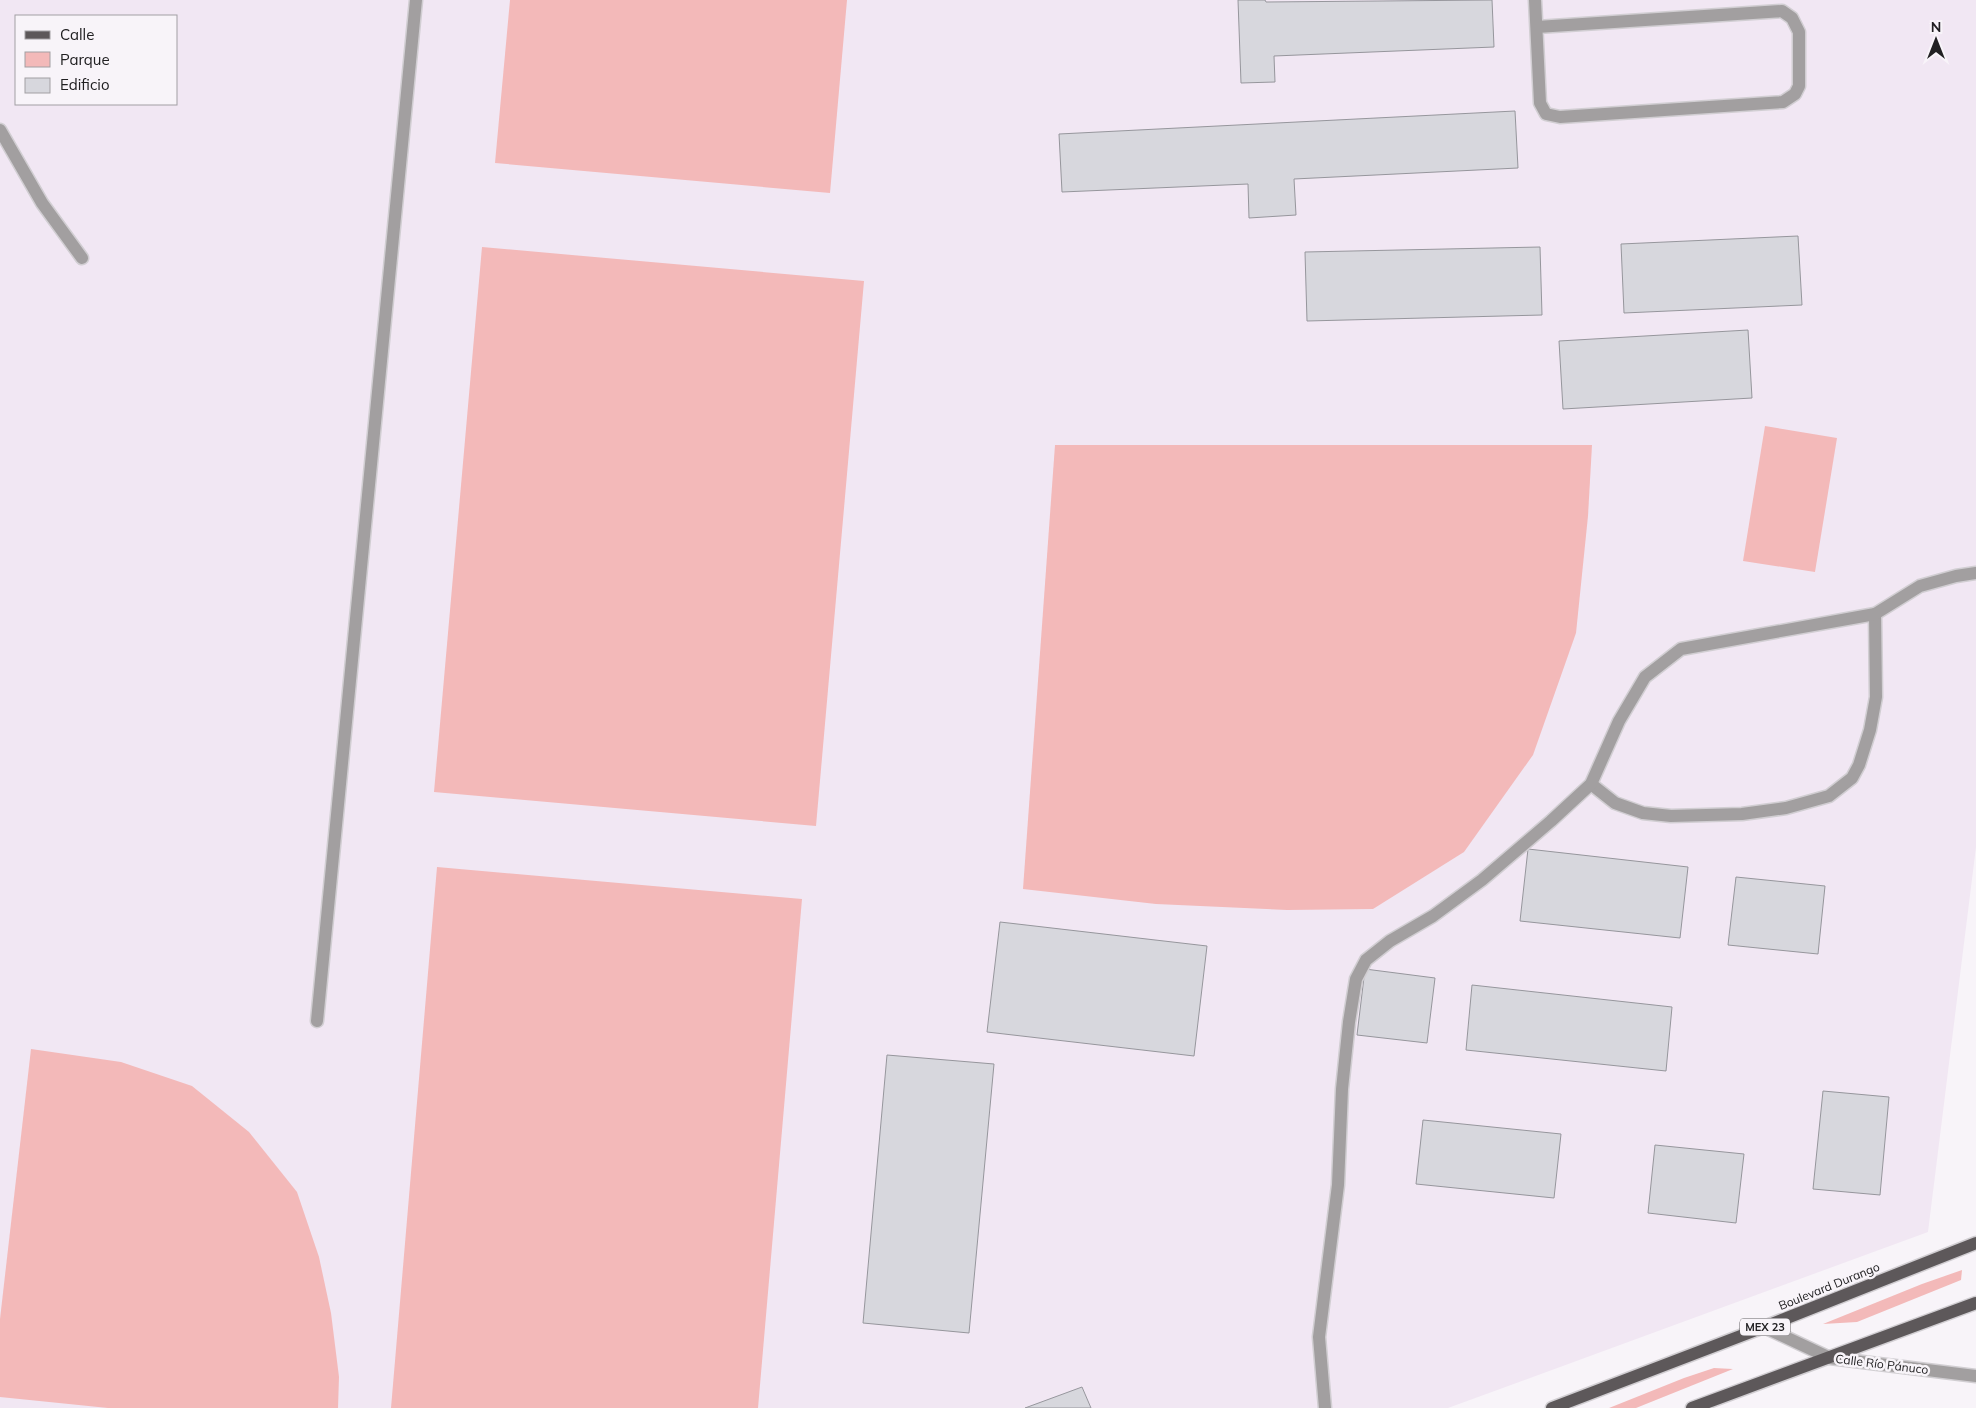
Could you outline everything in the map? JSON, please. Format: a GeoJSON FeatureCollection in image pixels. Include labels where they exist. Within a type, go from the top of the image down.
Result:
{"type":"FeatureCollection","features":[{"type":"Feature","properties":{"kind":"main road","name":"Boulevard Durango"},"geometry":{"type":"LineString","coordinates":[[1552,1408],[1764,1327],[1976,1242]]}},
{"type":"Feature","properties":{"kind":"main road"},"geometry":{"type":"LineString","coordinates":[[1692,1408],[1976,1303]]}},
{"type":"Feature","properties":{"kind":"street"},"geometry":{"type":"LineString","coordinates":[[317,1021],[416,0]]}},
{"type":"Feature","properties":{"kind":"street"},"geometry":{"type":"LineString","coordinates":[[1535,0],[1540,103],[1546,114],[1560,117],[1783,102],[1795,94],[1800,86],[1800,32],[1792,18],[1782,11],[1537,27]]}},
{"type":"Feature","properties":{"kind":"street"},"geometry":{"type":"LineString","coordinates":[[0,130],[42,203],[82,258]]}},
{"type":"Feature","properties":{"kind":"street"},"geometry":{"type":"LineString","coordinates":[[1325,1408],[1319,1337],[1338,1185],[1342,1089],[1349,1022],[1356,980],[1366,960],[1390,941],[1433,916],[1482,880],[1591,784],[1619,721],[1645,677],[1681,649],[1875,614],[1920,586],[1956,576],[1976,573]]}},
{"type":"Feature","properties":{"kind":"street"},"geometry":{"type":"LineString","coordinates":[[1591,784],[1615,804],[1643,814],[1671,816],[1742,814],[1786,808],[1829,796],[1852,778],[1859,765],[1870,730],[1876,697],[1875,614]]}},
{"type":"Feature","properties":{"kind":"street","name":"Calle Río Pánuco"},"geometry":{"type":"LineString","coordinates":[[1764,1327],[1830,1358],[1976,1376]]}},
{"type":"Feature","properties":{"kind":"shaded area"},"geometry":{"type":"Polygon","coordinates":[[[0,0],[1976,0],[1976,847],[1928,1232],[1448,1408],[0,1408],[0,0]]]}},
{"type":"Feature","properties":{"kind":"green space"},"geometry":{"type":"Polygon","coordinates":[[[510,0],[847,0],[830,193],[495,163],[510,0]]]}},
{"type":"Feature","properties":{"kind":"green space"},"geometry":{"type":"Polygon","coordinates":[[[482,247],[864,281],[816,826],[434,792],[482,247]]]}},
{"type":"Feature","properties":{"kind":"green space"},"geometry":{"type":"Polygon","coordinates":[[[1765,426],[1837,438],[1815,572],[1743,561],[1765,426]]]}},
{"type":"Feature","properties":{"kind":"green space"},"geometry":{"type":"Polygon","coordinates":[[[1055,445],[1592,445],[1588,516],[1576,633],[1533,755],[1464,852],[1373,909],[1287,910],[1156,904],[1023,889],[1055,445]]]}},
{"type":"Feature","properties":{"kind":"green space"},"geometry":{"type":"Polygon","coordinates":[[[437,867],[802,899],[758,1408],[391,1408],[437,867]]]}},
{"type":"Feature","properties":{"kind":"green space"},"geometry":{"type":"Polygon","coordinates":[[[31,1049],[121,1062],[192,1086],[249,1132],[297,1192],[319,1257],[331,1313],[339,1377],[338,1408],[108,1408],[0,1397],[0,1319],[31,1049]]]}},
{"type":"Feature","properties":{"kind":"green space"},"geometry":{"type":"Polygon","coordinates":[[[1962,1270],[1961,1280],[1857,1322],[1823,1324],[1922,1284],[1962,1270]]]}},
{"type":"Feature","properties":{"kind":"green space"},"geometry":{"type":"Polygon","coordinates":[[[1714,1368],[1733,1369],[1636,1408],[1609,1408],[1684,1378],[1714,1368]]]}},
{"type":"Feature","properties":{"kind":"building"},"geometry":{"type":"Polygon","coordinates":[[[1238,0],[1265,0],[1266,2],[1492,0],[1494,47],[1274,56],[1275,82],[1241,83],[1238,0]]]}},
{"type":"Feature","properties":{"kind":"building"},"geometry":{"type":"Polygon","coordinates":[[[1515,111],[1518,168],[1294,179],[1296,215],[1249,218],[1248,184],[1062,192],[1059,134],[1515,111]]]}},
{"type":"Feature","properties":{"kind":"building"},"geometry":{"type":"Polygon","coordinates":[[[1798,236],[1802,305],[1624,313],[1621,244],[1798,236]]]}},
{"type":"Feature","properties":{"kind":"building"},"geometry":{"type":"Polygon","coordinates":[[[1540,247],[1542,315],[1307,321],[1305,252],[1540,247]]]}},
{"type":"Feature","properties":{"kind":"building"},"geometry":{"type":"Polygon","coordinates":[[[1748,330],[1752,398],[1563,409],[1559,341],[1748,330]]]}},
{"type":"Feature","properties":{"kind":"building"},"geometry":{"type":"Polygon","coordinates":[[[1528,849],[1688,867],[1680,938],[1520,921],[1528,849]]]}},
{"type":"Feature","properties":{"kind":"building"},"geometry":{"type":"Polygon","coordinates":[[[1736,877],[1825,886],[1818,954],[1728,945],[1736,877]]]}},
{"type":"Feature","properties":{"kind":"building"},"geometry":{"type":"Polygon","coordinates":[[[1000,922],[1207,946],[1194,1056],[987,1032],[1000,922]]]}},
{"type":"Feature","properties":{"kind":"building"},"geometry":{"type":"Polygon","coordinates":[[[1365,969],[1435,978],[1427,1043],[1357,1035],[1365,969]]]}},
{"type":"Feature","properties":{"kind":"building"},"geometry":{"type":"Polygon","coordinates":[[[1472,985],[1672,1007],[1666,1071],[1466,1050],[1472,985]]]}},
{"type":"Feature","properties":{"kind":"building"},"geometry":{"type":"Polygon","coordinates":[[[887,1055],[994,1064],[969,1333],[863,1323],[887,1055]]]}},
{"type":"Feature","properties":{"kind":"building"},"geometry":{"type":"Polygon","coordinates":[[[1823,1091],[1889,1097],[1880,1195],[1813,1189],[1823,1091]]]}},
{"type":"Feature","properties":{"kind":"building"},"geometry":{"type":"Polygon","coordinates":[[[1423,1120],[1561,1134],[1554,1198],[1416,1184],[1423,1120]]]}},
{"type":"Feature","properties":{"kind":"building"},"geometry":{"type":"Polygon","coordinates":[[[1655,1145],[1744,1154],[1736,1223],[1648,1213],[1655,1145]]]}},
{"type":"Feature","properties":{"kind":"building"},"geometry":{"type":"Polygon","coordinates":[[[1082,1387],[1091,1408],[1025,1408],[1082,1387]]]}}]}
